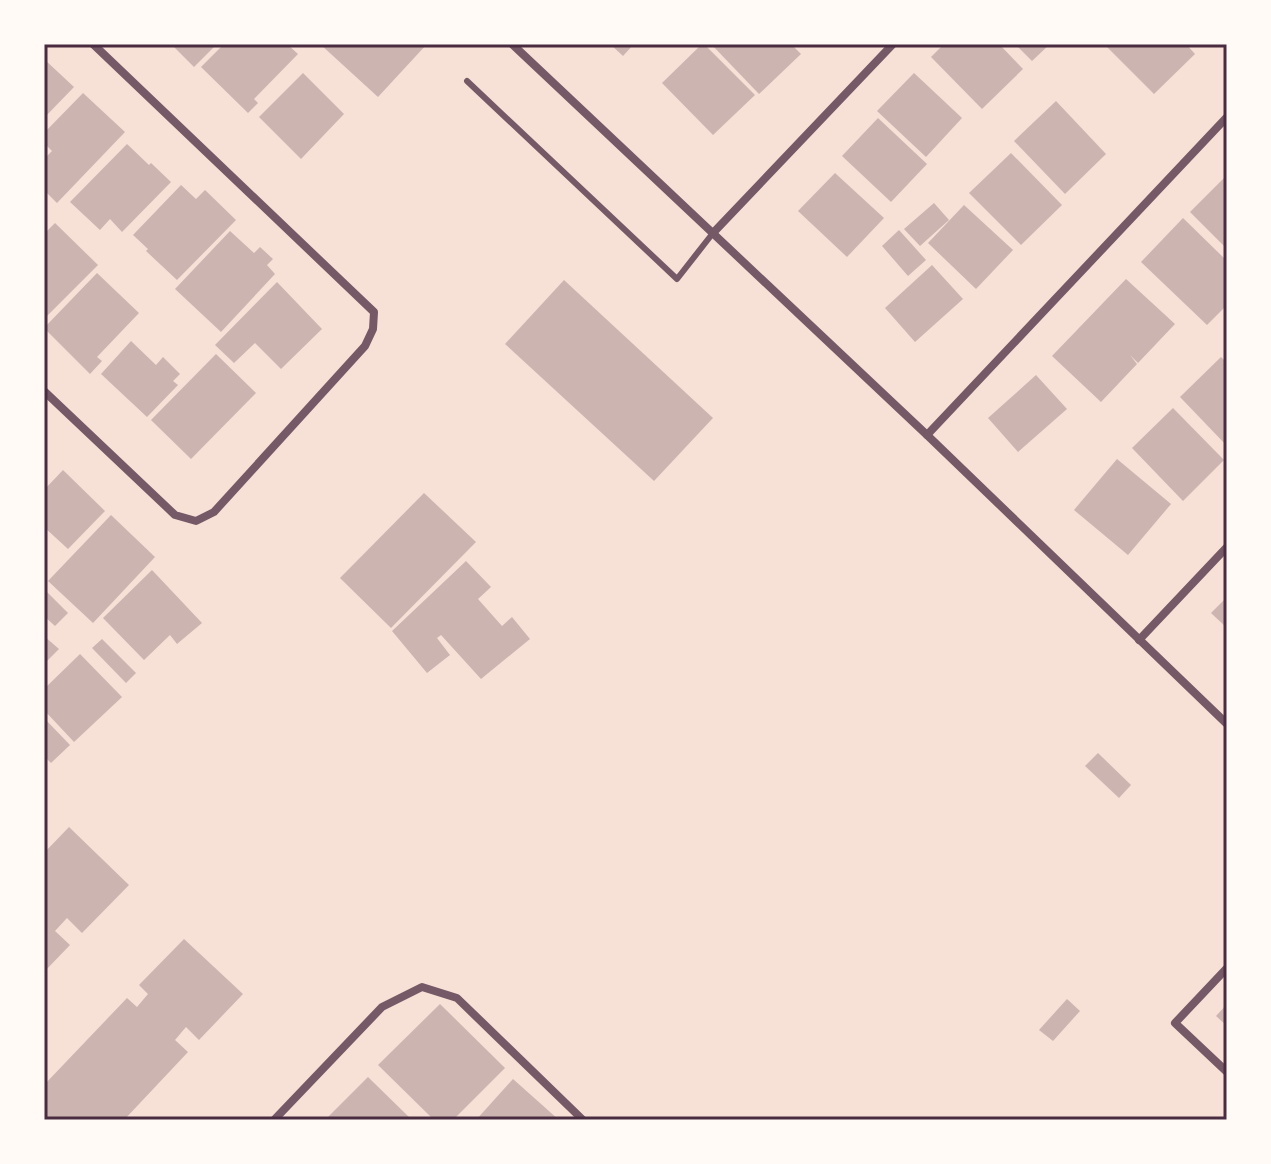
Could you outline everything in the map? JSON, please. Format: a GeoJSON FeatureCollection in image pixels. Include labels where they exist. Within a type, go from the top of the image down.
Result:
{"type":"FeatureCollection","features":[{"type":"Feature","properties":{"kind":"street"},"geometry":{"type":"LineString","coordinates":[[44,391],[175,515],[196,521],[214,512],[365,346],[373,329],[374,312],[93,44]]}},
{"type":"Feature","properties":{"kind":"street"},"geometry":{"type":"LineString","coordinates":[[512,44],[927,435],[1227,724]]}},
{"type":"Feature","properties":{"kind":"street"},"geometry":{"type":"LineString","coordinates":[[713,233],[893,44]]}},
{"type":"Feature","properties":{"kind":"street"},"geometry":{"type":"LineString","coordinates":[[927,435],[1227,117]]}},
{"type":"Feature","properties":{"kind":"street"},"geometry":{"type":"LineString","coordinates":[[1139,640],[1227,547]]}},
{"type":"Feature","properties":{"kind":"street"},"geometry":{"type":"LineString","coordinates":[[1227,968],[1175,1023],[1227,1072]]}},
{"type":"Feature","properties":{"kind":"street"},"geometry":{"type":"LineString","coordinates":[[274,1120],[382,1007],[422,987],[457,998],[583,1120]]}},
{"type":"Feature","properties":{"kind":"lane"},"geometry":{"type":"LineString","coordinates":[[467,81],[677,279],[713,233]]}},
{"type":"Feature","properties":{"kind":"building"},"geometry":{"type":"Polygon","coordinates":[[[171,44],[217,44],[194,67],[171,44]]]}},
{"type":"Feature","properties":{"kind":"building"},"geometry":{"type":"Polygon","coordinates":[[[224,44],[287,44],[298,54],[254,99],[258,103],[248,113],[201,67],[224,44]]]}},
{"type":"Feature","properties":{"kind":"building"},"geometry":{"type":"Polygon","coordinates":[[[320,44],[427,44],[378,97],[320,44]]]}},
{"type":"Feature","properties":{"kind":"building"},"geometry":{"type":"Polygon","coordinates":[[[610,44],[634,44],[623,56],[610,44]]]}},
{"type":"Feature","properties":{"kind":"building"},"geometry":{"type":"Polygon","coordinates":[[[702,44],[755,95],[713,135],[662,83],[702,44]]]}},
{"type":"Feature","properties":{"kind":"building"},"geometry":{"type":"Polygon","coordinates":[[[711,44],[791,44],[801,54],[759,94],[711,44]]]}},
{"type":"Feature","properties":{"kind":"building"},"geometry":{"type":"Polygon","coordinates":[[[944,44],[999,44],[1023,69],[982,109],[931,57],[944,44]]]}},
{"type":"Feature","properties":{"kind":"building"},"geometry":{"type":"Polygon","coordinates":[[[1015,44],[1050,44],[1032,61],[1015,44]]]}},
{"type":"Feature","properties":{"kind":"building"},"geometry":{"type":"Polygon","coordinates":[[[1104,44],[1186,44],[1195,54],[1154,94],[1104,44]]]}},
{"type":"Feature","properties":{"kind":"building"},"geometry":{"type":"Polygon","coordinates":[[[44,59],[74,87],[44,118],[44,59]]]}},
{"type":"Feature","properties":{"kind":"building"},"geometry":{"type":"Polygon","coordinates":[[[303,73],[344,114],[301,159],[259,117],[303,73]]]}},
{"type":"Feature","properties":{"kind":"building"},"geometry":{"type":"Polygon","coordinates":[[[914,73],[962,118],[926,157],[877,111],[914,73]]]}},
{"type":"Feature","properties":{"kind":"building"},"geometry":{"type":"Polygon","coordinates":[[[83,93],[125,132],[57,203],[44,190],[44,159],[52,151],[44,143],[44,133],[83,93]]]}},
{"type":"Feature","properties":{"kind":"building"},"geometry":{"type":"Polygon","coordinates":[[[1056,101],[1106,154],[1065,194],[1014,141],[1056,101]]]}},
{"type":"Feature","properties":{"kind":"building"},"geometry":{"type":"Polygon","coordinates":[[[878,118],[927,164],[891,202],[842,156],[878,118]]]}},
{"type":"Feature","properties":{"kind":"building"},"geometry":{"type":"Polygon","coordinates":[[[127,144],[171,182],[122,232],[110,219],[100,230],[70,202],[127,144]]]}},
{"type":"Feature","properties":{"kind":"building"},"geometry":{"type":"Polygon","coordinates":[[[1011,153],[1062,205],[1021,245],[969,193],[1011,153]]]}},
{"type":"Feature","properties":{"kind":"building"},"geometry":{"type":"Polygon","coordinates":[[[835,173],[884,218],[847,257],[798,211],[835,173]]]}},
{"type":"Feature","properties":{"kind":"building"},"geometry":{"type":"Polygon","coordinates":[[[1227,175],[1227,249],[1190,212],[1227,175]]]}},
{"type":"Feature","properties":{"kind":"building"},"geometry":{"type":"Polygon","coordinates":[[[181,185],[196,199],[205,190],[236,220],[177,280],[133,235],[181,185]]]}},
{"type":"Feature","properties":{"kind":"building"},"geometry":{"type":"Polygon","coordinates":[[[934,203],[949,220],[920,246],[904,229],[934,203]]]}},
{"type":"Feature","properties":{"kind":"building"},"geometry":{"type":"Polygon","coordinates":[[[964,205],[1013,250],[976,289],[928,243],[964,205]]]}},
{"type":"Feature","properties":{"kind":"building"},"geometry":{"type":"Polygon","coordinates":[[[1183,218],[1227,261],[1227,305],[1207,325],[1141,262],[1183,218]]]}},
{"type":"Feature","properties":{"kind":"building"},"geometry":{"type":"Polygon","coordinates":[[[55,223],[98,265],[44,319],[44,234],[55,223]]]}},
{"type":"Feature","properties":{"kind":"building"},"geometry":{"type":"Polygon","coordinates":[[[899,230],[926,260],[908,276],[882,246],[899,230]]]}},
{"type":"Feature","properties":{"kind":"building"},"geometry":{"type":"Polygon","coordinates":[[[230,231],[254,253],[260,247],[273,259],[267,265],[275,274],[221,332],[175,289],[230,231]]]}},
{"type":"Feature","properties":{"kind":"building"},"geometry":{"type":"Polygon","coordinates":[[[932,265],[963,299],[915,342],[885,308],[932,265]]]}},
{"type":"Feature","properties":{"kind":"building"},"geometry":{"type":"Polygon","coordinates":[[[97,273],[139,313],[97,357],[102,361],[90,374],[44,328],[97,273]]]}},
{"type":"Feature","properties":{"kind":"building"},"geometry":{"type":"Polygon","coordinates":[[[1126,279],[1175,324],[1138,363],[1130,355],[1137,364],[1101,402],[1052,356],[1126,279]]]}},
{"type":"Feature","properties":{"kind":"building"},"geometry":{"type":"Polygon","coordinates":[[[564,280],[713,418],[654,481],[505,344],[564,280]]]}},
{"type":"Feature","properties":{"kind":"building"},"geometry":{"type":"Polygon","coordinates":[[[277,282],[322,329],[281,369],[255,343],[234,363],[215,345],[277,282]]]}},
{"type":"Feature","properties":{"kind":"building"},"geometry":{"type":"Polygon","coordinates":[[[131,341],[156,365],[163,357],[180,374],[173,381],[178,385],[147,417],[101,374],[131,341]]]}},
{"type":"Feature","properties":{"kind":"building"},"geometry":{"type":"Polygon","coordinates":[[[216,354],[256,393],[191,459],[151,420],[216,354]]]}},
{"type":"Feature","properties":{"kind":"building"},"geometry":{"type":"Polygon","coordinates":[[[1221,357],[1227,363],[1227,446],[1180,397],[1221,357]]]}},
{"type":"Feature","properties":{"kind":"building"},"geometry":{"type":"Polygon","coordinates":[[[1036,375],[1067,409],[1018,452],[988,418],[1036,375]]]}},
{"type":"Feature","properties":{"kind":"building"},"geometry":{"type":"Polygon","coordinates":[[[1173,408],[1224,460],[1183,501],[1132,448],[1173,408]]]}},
{"type":"Feature","properties":{"kind":"building"},"geometry":{"type":"Polygon","coordinates":[[[1117,459],[1171,504],[1128,555],[1074,510],[1117,459]]]}},
{"type":"Feature","properties":{"kind":"building"},"geometry":{"type":"Polygon","coordinates":[[[63,470],[105,511],[68,549],[44,527],[44,490],[63,470]]]}},
{"type":"Feature","properties":{"kind":"building"},"geometry":{"type":"Polygon","coordinates":[[[424,493],[476,542],[391,628],[340,578],[424,493]]]}},
{"type":"Feature","properties":{"kind":"building"},"geometry":{"type":"Polygon","coordinates":[[[111,515],[155,557],[93,623],[48,581],[111,515]]]}},
{"type":"Feature","properties":{"kind":"building"},"geometry":{"type":"Polygon","coordinates":[[[466,561],[491,587],[478,599],[502,626],[512,617],[530,639],[481,679],[441,635],[437,638],[450,655],[427,673],[392,631],[466,561]]]}},
{"type":"Feature","properties":{"kind":"building"},"geometry":{"type":"Polygon","coordinates":[[[152,570],[202,623],[177,644],[170,635],[144,660],[103,618],[152,570]]]}},
{"type":"Feature","properties":{"kind":"building"},"geometry":{"type":"Polygon","coordinates":[[[44,589],[68,613],[55,626],[44,616],[44,589]]]}},
{"type":"Feature","properties":{"kind":"building"},"geometry":{"type":"Polygon","coordinates":[[[1227,597],[1227,628],[1211,613],[1227,597]]]}},
{"type":"Feature","properties":{"kind":"building"},"geometry":{"type":"Polygon","coordinates":[[[44,636],[59,649],[44,664],[44,636]]]}},
{"type":"Feature","properties":{"kind":"building"},"geometry":{"type":"Polygon","coordinates":[[[102,639],[136,673],[126,683],[92,648],[102,639]]]}},
{"type":"Feature","properties":{"kind":"building"},"geometry":{"type":"Polygon","coordinates":[[[80,654],[122,697],[74,742],[44,710],[44,689],[80,654]]]}},
{"type":"Feature","properties":{"kind":"building"},"geometry":{"type":"Polygon","coordinates":[[[44,718],[70,745],[51,763],[44,756],[44,718]]]}},
{"type":"Feature","properties":{"kind":"building"},"geometry":{"type":"Polygon","coordinates":[[[1098,753],[1131,785],[1119,798],[1085,766],[1098,753]]]}},
{"type":"Feature","properties":{"kind":"building"},"geometry":{"type":"Polygon","coordinates":[[[69,827],[129,885],[82,933],[67,918],[55,931],[70,945],[44,972],[44,853],[69,827]]]}},
{"type":"Feature","properties":{"kind":"building"},"geometry":{"type":"Polygon","coordinates":[[[184,939],[243,994],[199,1040],[186,1027],[175,1040],[188,1052],[124,1120],[44,1120],[44,1085],[127,998],[137,1007],[148,994],[139,985],[184,939]]]}},
{"type":"Feature","properties":{"kind":"building"},"geometry":{"type":"Polygon","coordinates":[[[1067,999],[1080,1011],[1053,1041],[1039,1030],[1067,999]]]}},
{"type":"Feature","properties":{"kind":"building"},"geometry":{"type":"Polygon","coordinates":[[[440,1004],[505,1068],[453,1120],[434,1120],[378,1065],[440,1004]]]}},
{"type":"Feature","properties":{"kind":"building"},"geometry":{"type":"Polygon","coordinates":[[[1227,1004],[1227,1026],[1216,1016],[1227,1004]]]}},
{"type":"Feature","properties":{"kind":"building"},"geometry":{"type":"Polygon","coordinates":[[[368,1077],[412,1120],[331,1120],[328,1117],[368,1077]]]}},
{"type":"Feature","properties":{"kind":"building"},"geometry":{"type":"Polygon","coordinates":[[[513,1079],[559,1120],[476,1120],[513,1079]]]}}]}
